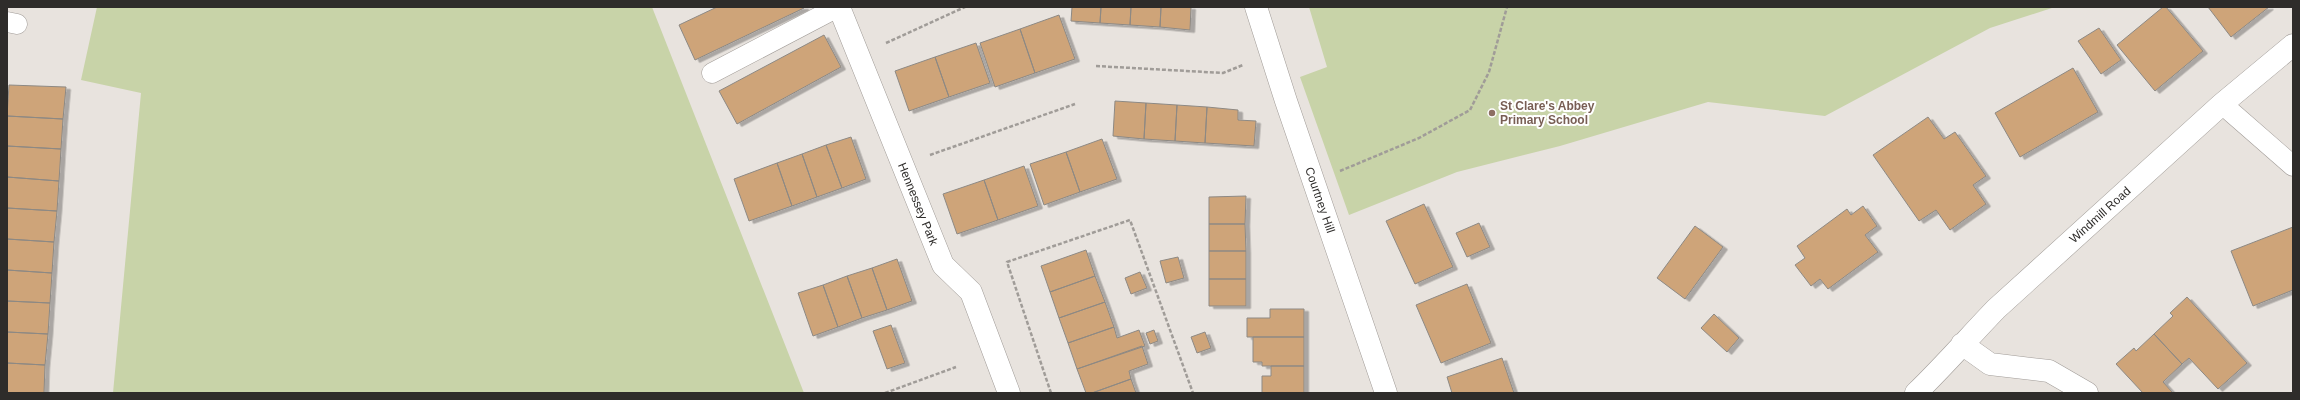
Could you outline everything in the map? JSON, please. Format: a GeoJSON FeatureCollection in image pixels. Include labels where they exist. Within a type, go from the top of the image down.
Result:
{"type":"FeatureCollection","features":[{"type":"Feature","properties":{"kind":"street","name":"Hennessey Park"},"geometry":{"type":"LineString","coordinates":[[839,7],[943,265],[971,292],[1009,393]]}},
{"type":"Feature","properties":{"kind":"street","name":"Courtney Hill"},"geometry":{"type":"LineString","coordinates":[[1256,7],[1313,182],[1386,393]]}},
{"type":"Feature","properties":{"kind":"street","name":"Windmill Road"},"geometry":{"type":"LineString","coordinates":[[1916,393],[1943,368],[1962,344],[1996,309],[2222,104],[2293,45]]}},
{"type":"Feature","properties":{"kind":"street"},"geometry":{"type":"LineString","coordinates":[[1962,344],[1990,364],[2049,371],[2087,393]]}},
{"type":"Feature","properties":{"kind":"lane"},"geometry":{"type":"LineString","coordinates":[[712,73],[839,7]]}},
{"type":"Feature","properties":{"kind":"lane"},"geometry":{"type":"LineString","coordinates":[[2222,104],[2293,166]]}},
{"type":"Feature","properties":{"kind":"path"},"geometry":{"type":"LineString","coordinates":[[880,46],[965,7]]}},
{"type":"Feature","properties":{"kind":"path"},"geometry":{"type":"LineString","coordinates":[[1313,182],[1419,138],[1470,110],[1489,72],[1508,7]]}},
{"type":"Feature","properties":{"kind":"path"},"geometry":{"type":"LineString","coordinates":[[1096,66],[1223,73],[1246,64]]}},
{"type":"Feature","properties":{"kind":"path"},"geometry":{"type":"LineString","coordinates":[[929,155],[1075,104]]}},
{"type":"Feature","properties":{"kind":"path"},"geometry":{"type":"LineString","coordinates":[[1051,393],[1007,262],[1130,220],[1193,393]]}},
{"type":"Feature","properties":{"kind":"path"},"geometry":{"type":"LineString","coordinates":[[885,393],[956,367]]}},
{"type":"Feature","properties":{"kind":"green space"},"geometry":{"type":"Polygon","coordinates":[[[97,7],[652,7],[804,393],[113,393],[141,93],[81,80],[97,7]]]}},
{"type":"Feature","properties":{"kind":"green space","name":"St Clare's Abbey Primary School"},"geometry":{"type":"Polygon","coordinates":[[[1309,7],[2055,7],[1990,28],[1825,116],[1708,102],[1560,146],[1457,172],[1349,215],[1300,77],[1327,67],[1309,7]]]}},
{"type":"Feature","properties":{"kind":"building"},"geometry":{"type":"Polygon","coordinates":[[[717,7],[804,8],[695,60],[679,25],[717,7]]]}},
{"type":"Feature","properties":{"kind":"building"},"geometry":{"type":"Polygon","coordinates":[[[1072,7],[1101,7],[1100,23],[1071,21],[1072,7]]]}},
{"type":"Feature","properties":{"kind":"building"},"geometry":{"type":"Polygon","coordinates":[[[1101,7],[1131,7],[1130,25],[1100,23],[1101,7]]]}},
{"type":"Feature","properties":{"kind":"building"},"geometry":{"type":"Polygon","coordinates":[[[1131,7],[1161,7],[1160,27],[1130,25],[1131,7]]]}},
{"type":"Feature","properties":{"kind":"building"},"geometry":{"type":"Polygon","coordinates":[[[1161,7],[1191,7],[1190,30],[1160,27],[1161,7]]]}},
{"type":"Feature","properties":{"kind":"building"},"geometry":{"type":"Polygon","coordinates":[[[2163,7],[2166,7],[2203,51],[2155,91],[2117,45],[2163,7]]]}},
{"type":"Feature","properties":{"kind":"building"},"geometry":{"type":"Polygon","coordinates":[[[2208,7],[2269,7],[2231,37],[2208,7]]]}},
{"type":"Feature","properties":{"kind":"building"},"geometry":{"type":"Polygon","coordinates":[[[1059,15],[1075,59],[1035,73],[1020,29],[1059,15]]]}},
{"type":"Feature","properties":{"kind":"building"},"geometry":{"type":"Polygon","coordinates":[[[2099,28],[2121,60],[2101,74],[2078,41],[2099,28]]]}},
{"type":"Feature","properties":{"kind":"building"},"geometry":{"type":"Polygon","coordinates":[[[1020,29],[1035,73],[995,87],[980,43],[1020,29]]]}},
{"type":"Feature","properties":{"kind":"building"},"geometry":{"type":"Polygon","coordinates":[[[824,35],[841,67],[737,124],[719,91],[824,35]]]}},
{"type":"Feature","properties":{"kind":"building"},"geometry":{"type":"Polygon","coordinates":[[[976,43],[990,83],[949,97],[935,57],[976,43]]]}},
{"type":"Feature","properties":{"kind":"building"},"geometry":{"type":"Polygon","coordinates":[[[935,57],[949,97],[909,111],[895,71],[935,57]]]}},
{"type":"Feature","properties":{"kind":"building"},"geometry":{"type":"Polygon","coordinates":[[[2073,68],[2098,112],[2020,157],[1995,113],[2073,68]]]}},
{"type":"Feature","properties":{"kind":"building"},"geometry":{"type":"Polygon","coordinates":[[[9,85],[66,87],[63,119],[7,116],[9,85]]]}},
{"type":"Feature","properties":{"kind":"building"},"geometry":{"type":"Polygon","coordinates":[[[1115,101],[1146,103],[1144,139],[1113,136],[1115,101]]]}},
{"type":"Feature","properties":{"kind":"building"},"geometry":{"type":"Polygon","coordinates":[[[1146,103],[1177,105],[1175,141],[1144,139],[1146,103]]]}},
{"type":"Feature","properties":{"kind":"building"},"geometry":{"type":"Polygon","coordinates":[[[1177,105],[1207,107],[1205,143],[1175,141],[1177,105]]]}},
{"type":"Feature","properties":{"kind":"building"},"geometry":{"type":"Polygon","coordinates":[[[1207,107],[1238,110],[1238,120],[1256,121],[1254,146],[1205,143],[1207,107]]]}},
{"type":"Feature","properties":{"kind":"building"},"geometry":{"type":"Polygon","coordinates":[[[7,116],[63,119],[61,149],[7,146],[7,116]]]}},
{"type":"Feature","properties":{"kind":"building"},"geometry":{"type":"Polygon","coordinates":[[[1928,117],[1944,139],[1955,132],[1986,176],[1973,185],[1986,204],[1950,230],[1936,210],[1919,221],[1873,155],[1928,117]]]}},
{"type":"Feature","properties":{"kind":"building"},"geometry":{"type":"Polygon","coordinates":[[[851,137],[866,179],[842,188],[826,145],[851,137]]]}},
{"type":"Feature","properties":{"kind":"building"},"geometry":{"type":"Polygon","coordinates":[[[1102,139],[1117,179],[1080,192],[1066,152],[1102,139]]]}},
{"type":"Feature","properties":{"kind":"building"},"geometry":{"type":"Polygon","coordinates":[[[826,145],[842,188],[817,197],[802,154],[826,145]]]}},
{"type":"Feature","properties":{"kind":"building"},"geometry":{"type":"Polygon","coordinates":[[[7,146],[61,149],[59,181],[7,177],[7,146]]]}},
{"type":"Feature","properties":{"kind":"building"},"geometry":{"type":"Polygon","coordinates":[[[1066,152],[1080,192],[1044,205],[1030,164],[1066,152]]]}},
{"type":"Feature","properties":{"kind":"building"},"geometry":{"type":"Polygon","coordinates":[[[802,154],[817,197],[792,206],[777,163],[802,154]]]}},
{"type":"Feature","properties":{"kind":"building"},"geometry":{"type":"Polygon","coordinates":[[[777,163],[792,206],[749,221],[734,179],[777,163]]]}},
{"type":"Feature","properties":{"kind":"building"},"geometry":{"type":"Polygon","coordinates":[[[1024,166],[1038,206],[998,220],[984,180],[1024,166]]]}},
{"type":"Feature","properties":{"kind":"building"},"geometry":{"type":"Polygon","coordinates":[[[7,177],[59,181],[57,211],[7,208],[7,177]]]}},
{"type":"Feature","properties":{"kind":"building"},"geometry":{"type":"Polygon","coordinates":[[[984,180],[998,220],[957,234],[943,194],[984,180]]]}},
{"type":"Feature","properties":{"kind":"building"},"geometry":{"type":"Polygon","coordinates":[[[1246,196],[1245,224],[1209,224],[1209,197],[1246,196]]]}},
{"type":"Feature","properties":{"kind":"building"},"geometry":{"type":"Polygon","coordinates":[[[1424,204],[1453,267],[1415,284],[1386,221],[1424,204]]]}},
{"type":"Feature","properties":{"kind":"building"},"geometry":{"type":"Polygon","coordinates":[[[1863,206],[1877,226],[1865,235],[1878,252],[1828,289],[1820,279],[1811,286],[1795,265],[1805,258],[1797,246],[1847,209],[1851,215],[1863,206]]]}},
{"type":"Feature","properties":{"kind":"building"},"geometry":{"type":"Polygon","coordinates":[[[7,208],[57,211],[54,242],[7,239],[7,208]]]}},
{"type":"Feature","properties":{"kind":"building"},"geometry":{"type":"Polygon","coordinates":[[[1479,223],[1490,247],[1467,257],[1456,233],[1479,223]]]}},
{"type":"Feature","properties":{"kind":"building"},"geometry":{"type":"Polygon","coordinates":[[[1209,224],[1245,224],[1246,251],[1209,251],[1209,224]]]}},
{"type":"Feature","properties":{"kind":"building"},"geometry":{"type":"Polygon","coordinates":[[[1695,226],[1723,247],[1685,299],[1657,278],[1695,226]]]}},
{"type":"Feature","properties":{"kind":"building"},"geometry":{"type":"Polygon","coordinates":[[[2293,227],[2293,290],[2253,306],[2231,251],[2293,227]]]}},
{"type":"Feature","properties":{"kind":"building"},"geometry":{"type":"Polygon","coordinates":[[[7,239],[54,242],[52,273],[7,270],[7,239]]]}},
{"type":"Feature","properties":{"kind":"building"},"geometry":{"type":"Polygon","coordinates":[[[1086,250],[1095,276],[1050,292],[1041,266],[1086,250]]]}},
{"type":"Feature","properties":{"kind":"building"},"geometry":{"type":"Polygon","coordinates":[[[1209,251],[1246,251],[1246,279],[1209,279],[1209,251]]]}},
{"type":"Feature","properties":{"kind":"building"},"geometry":{"type":"Polygon","coordinates":[[[1178,257],[1184,278],[1166,283],[1160,261],[1178,257]]]}},
{"type":"Feature","properties":{"kind":"building"},"geometry":{"type":"Polygon","coordinates":[[[897,259],[912,301],[887,310],[872,268],[897,259]]]}},
{"type":"Feature","properties":{"kind":"building"},"geometry":{"type":"Polygon","coordinates":[[[872,268],[887,310],[862,318],[847,276],[872,268]]]}},
{"type":"Feature","properties":{"kind":"building"},"geometry":{"type":"Polygon","coordinates":[[[7,270],[52,273],[50,303],[7,301],[7,270]]]}},
{"type":"Feature","properties":{"kind":"building"},"geometry":{"type":"Polygon","coordinates":[[[1140,272],[1147,288],[1131,294],[1125,278],[1140,272]]]}},
{"type":"Feature","properties":{"kind":"building"},"geometry":{"type":"Polygon","coordinates":[[[847,276],[862,318],[838,327],[823,285],[847,276]]]}},
{"type":"Feature","properties":{"kind":"building"},"geometry":{"type":"Polygon","coordinates":[[[1095,276],[1105,302],[1059,318],[1050,292],[1095,276]]]}},
{"type":"Feature","properties":{"kind":"building"},"geometry":{"type":"Polygon","coordinates":[[[1209,279],[1246,279],[1246,306],[1209,306],[1209,279]]]}},
{"type":"Feature","properties":{"kind":"building"},"geometry":{"type":"Polygon","coordinates":[[[1467,284],[1491,343],[1441,363],[1416,305],[1467,284]]]}},
{"type":"Feature","properties":{"kind":"building"},"geometry":{"type":"Polygon","coordinates":[[[823,285],[838,327],[813,336],[798,293],[823,285]]]}},
{"type":"Feature","properties":{"kind":"building"},"geometry":{"type":"Polygon","coordinates":[[[2187,297],[2247,363],[2218,389],[2189,358],[2182,364],[2154,334],[2173,316],[2170,313],[2187,297]]]}},
{"type":"Feature","properties":{"kind":"building"},"geometry":{"type":"Polygon","coordinates":[[[7,301],[50,303],[48,334],[7,332],[7,301]]]}},
{"type":"Feature","properties":{"kind":"building"},"geometry":{"type":"Polygon","coordinates":[[[1105,302],[1114,327],[1068,343],[1059,318],[1105,302]]]}},
{"type":"Feature","properties":{"kind":"building"},"geometry":{"type":"Polygon","coordinates":[[[1270,309],[1304,309],[1304,337],[1247,337],[1247,318],[1270,318],[1270,309]]]}},
{"type":"Feature","properties":{"kind":"building"},"geometry":{"type":"Polygon","coordinates":[[[1714,314],[1739,338],[1727,352],[1701,328],[1714,314]]]}},
{"type":"Feature","properties":{"kind":"building"},"geometry":{"type":"Polygon","coordinates":[[[891,325],[905,363],[887,369],[873,331],[891,325]]]}},
{"type":"Feature","properties":{"kind":"building"},"geometry":{"type":"Polygon","coordinates":[[[1114,327],[1117,338],[1139,330],[1145,346],[1077,369],[1068,343],[1114,327]]]}},
{"type":"Feature","properties":{"kind":"building"},"geometry":{"type":"Polygon","coordinates":[[[1154,330],[1158,341],[1150,344],[1146,333],[1154,330]]]}},
{"type":"Feature","properties":{"kind":"building"},"geometry":{"type":"Polygon","coordinates":[[[7,332],[48,334],[45,365],[7,363],[7,332]]]}},
{"type":"Feature","properties":{"kind":"building"},"geometry":{"type":"Polygon","coordinates":[[[1205,332],[1211,348],[1197,353],[1191,337],[1205,332]]]}},
{"type":"Feature","properties":{"kind":"building"},"geometry":{"type":"Polygon","coordinates":[[[2154,334],[2182,364],[2163,382],[2173,393],[2143,393],[2116,364],[2134,348],[2136,351],[2154,334]]]}},
{"type":"Feature","properties":{"kind":"building"},"geometry":{"type":"Polygon","coordinates":[[[1253,337],[1304,337],[1304,366],[1262,366],[1262,362],[1253,362],[1253,337]]]}},
{"type":"Feature","properties":{"kind":"building"},"geometry":{"type":"Polygon","coordinates":[[[1142,346],[1148,364],[1129,371],[1131,379],[1092,393],[1086,393],[1077,369],[1142,346]]]}},
{"type":"Feature","properties":{"kind":"building"},"geometry":{"type":"Polygon","coordinates":[[[1502,358],[1514,393],[1452,393],[1447,377],[1502,358]]]}},
{"type":"Feature","properties":{"kind":"building"},"geometry":{"type":"Polygon","coordinates":[[[7,363],[45,365],[44,393],[7,393],[7,363]]]}},
{"type":"Feature","properties":{"kind":"building"},"geometry":{"type":"Polygon","coordinates":[[[1271,366],[1304,366],[1304,393],[1262,393],[1262,376],[1271,376],[1271,366]]]}},
{"type":"Feature","properties":{"kind":"building"},"geometry":{"type":"Polygon","coordinates":[[[1131,379],[1136,393],[1092,393],[1131,379]]]}},
{"type":"Feature","properties":{"kind":"place","name":"St Clare's Abbey Primary School"},"geometry":{"type":"Point","coordinates":[1492,113]}}]}
